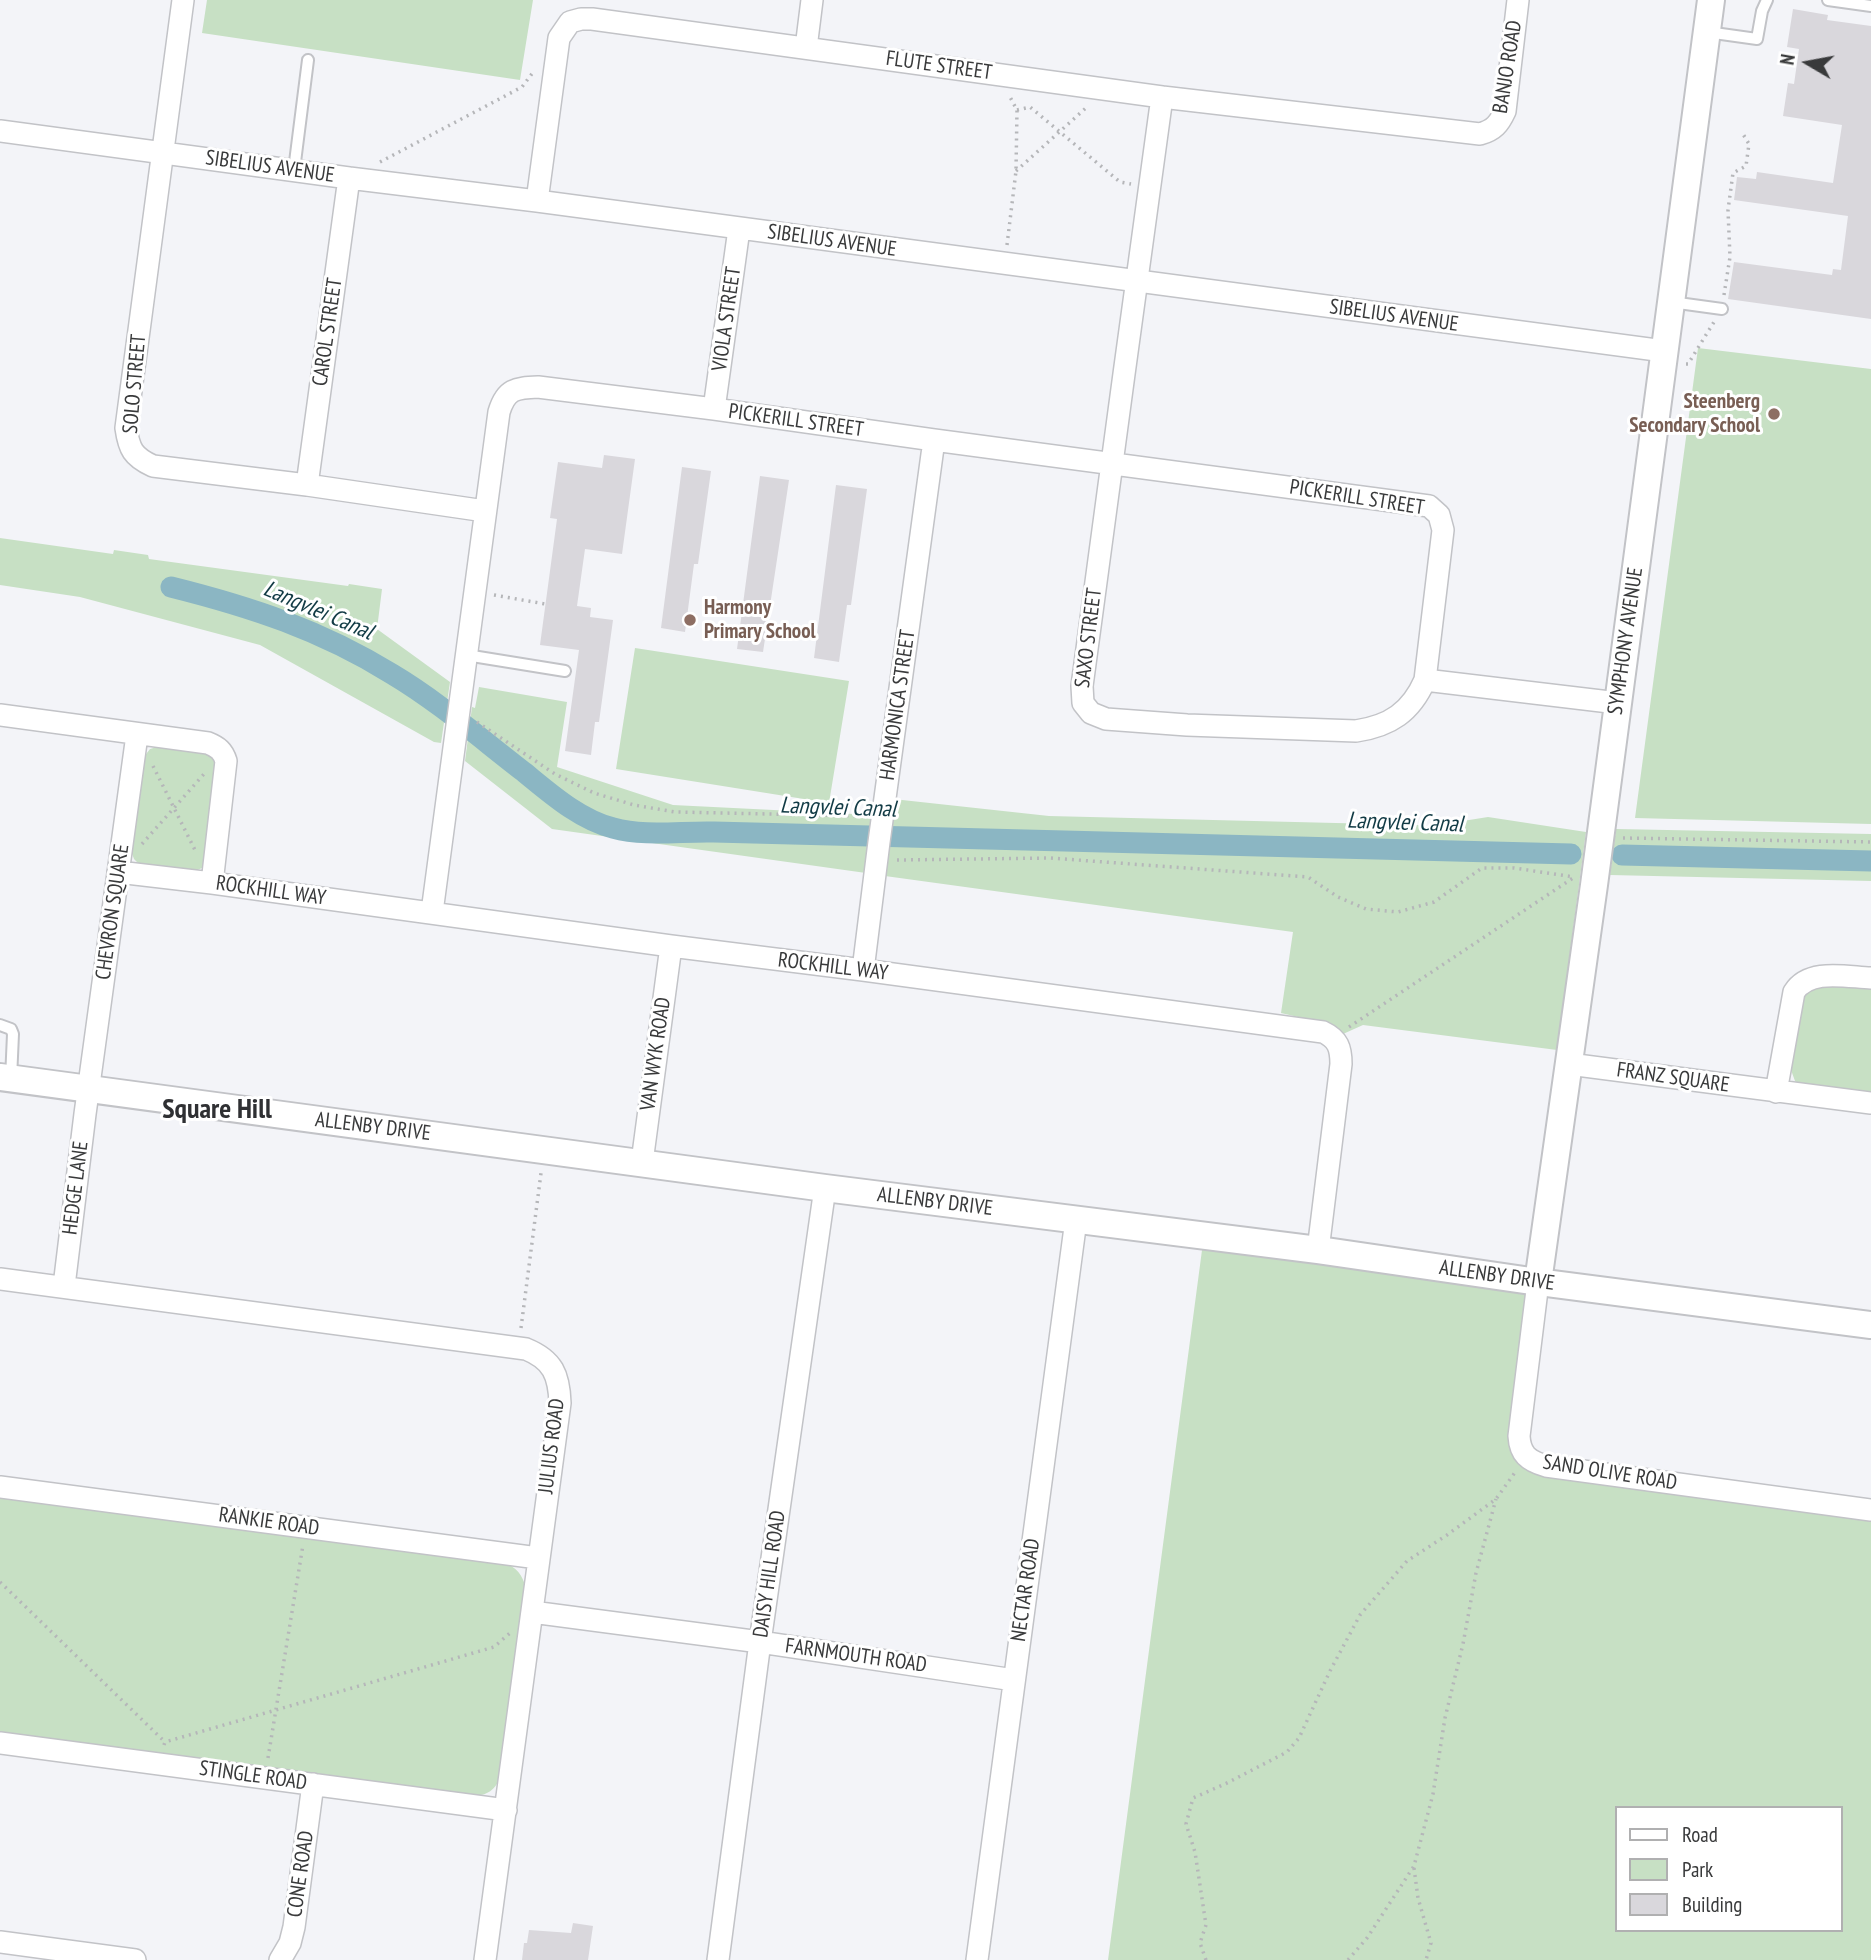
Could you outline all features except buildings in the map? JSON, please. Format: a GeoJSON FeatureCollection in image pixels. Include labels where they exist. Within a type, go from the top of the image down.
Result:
{"type":"FeatureCollection","features":[{"type":"Feature","properties":{"kind":"street","name":"SOLO STREET"},"geometry":{"type":"LineString","coordinates":[[183,0],[126,428],[132,451],[140,460],[153,466],[485,511]]}},
{"type":"Feature","properties":{"kind":"street"},"geometry":{"type":"LineString","coordinates":[[806,48],[811,0]]}},
{"type":"Feature","properties":{"kind":"street","name":"BANJO ROAD"},"geometry":{"type":"LineString","coordinates":[[1491,131],[1500,122],[1505,111],[1518,0]]}},
{"type":"Feature","properties":{"kind":"street","name":"SYMPHONY AVENUE"},"geometry":{"type":"LineString","coordinates":[[1538,1282],[1569,1063],[1584,876],[1605,837],[1618,703],[1675,357],[1671,302],[1711,0]]}},
{"type":"Feature","properties":{"kind":"street","name":"FLUTE STREET"},"geometry":{"type":"LineString","coordinates":[[537,201],[559,38],[570,22],[592,19],[1161,97],[1468,134],[1491,131]]}},
{"type":"Feature","properties":{"kind":"street","name":"SAXO STREET"},"geometry":{"type":"LineString","coordinates":[[1161,97],[1082,686],[1083,702],[1091,713],[1106,719],[1187,725],[1356,731],[1372,729],[1390,722],[1407,709],[1425,680]]}},
{"type":"Feature","properties":{"kind":"street","name":"SIBELIUS AVENUE"},"geometry":{"type":"LineString","coordinates":[[0,131],[1004,264],[1675,357]]}},
{"type":"Feature","properties":{"kind":"street","name":"CAROL STREET"},"geometry":{"type":"LineString","coordinates":[[307,485],[349,178]]}},
{"type":"Feature","properties":{"kind":"street","name":"VIOLA STREET"},"geometry":{"type":"LineString","coordinates":[[714,409],[739,229]]}},
{"type":"Feature","properties":{"kind":"street","name":"PICKERILL STREET"},"geometry":{"type":"LineString","coordinates":[[432,912],[499,412],[503,398],[511,391],[538,387],[714,409],[1429,506],[1439,516],[1443,530],[1425,680]]}},
{"type":"Feature","properties":{"kind":"street","name":"HARMONICA STREET"},"geometry":{"type":"LineString","coordinates":[[863,970],[934,440]]}},
{"type":"Feature","properties":{"kind":"street"},"geometry":{"type":"LineString","coordinates":[[1425,680],[1618,703]]}},
{"type":"Feature","properties":{"kind":"street"},"geometry":{"type":"LineString","coordinates":[[0,715],[216,746],[223,752],[226,761],[212,883]]}},
{"type":"Feature","properties":{"kind":"street","name":"CHEVRON SQUARE"},"geometry":{"type":"LineString","coordinates":[[88,1090],[137,735]]}},
{"type":"Feature","properties":{"kind":"street","name":"ROCKHILL WAY"},"geometry":{"type":"LineString","coordinates":[[118,872],[1316,1031],[1333,1038]]}},
{"type":"Feature","properties":{"kind":"street","name":"VAN WYK ROAD"},"geometry":{"type":"LineString","coordinates":[[642,1162],[671,946]]}},
{"type":"Feature","properties":{"kind":"street"},"geometry":{"type":"LineString","coordinates":[[1776,1092],[1794,992],[1799,983],[1819,976],[1871,978]]}},
{"type":"Feature","properties":{"kind":"street"},"geometry":{"type":"LineString","coordinates":[[1318,1250],[1341,1064],[1340,1048],[1333,1038]]}},
{"type":"Feature","properties":{"kind":"street","name":"FRANZ SQUARE"},"geometry":{"type":"LineString","coordinates":[[1569,1063],[1871,1103]]}},
{"type":"Feature","properties":{"kind":"street","name":"ALLENBY DRIVE"},"geometry":{"type":"LineString","coordinates":[[5,1078],[1871,1325]]}},
{"type":"Feature","properties":{"kind":"street","name":"HEDGE LANE"},"geometry":{"type":"LineString","coordinates":[[64,1286],[88,1090]]}},
{"type":"Feature","properties":{"kind":"street","name":"DAISY HILL ROAD"},"geometry":{"type":"LineString","coordinates":[[718,1960],[825,1188]]}},
{"type":"Feature","properties":{"kind":"street","name":"NECTAR ROAD"},"geometry":{"type":"LineString","coordinates":[[977,1960],[1076,1220]]}},
{"type":"Feature","properties":{"kind":"street","name":"JULIUS ROAD"},"geometry":{"type":"LineString","coordinates":[[0,1279],[513,1347],[538,1354],[548,1362],[555,1372],[560,1403],[485,1960]]}},
{"type":"Feature","properties":{"kind":"street","name":"SAND OLIVE ROAD"},"geometry":{"type":"LineString","coordinates":[[1538,1282],[1519,1436],[1520,1447],[1526,1458],[1546,1466],[1871,1510]]}},
{"type":"Feature","properties":{"kind":"street","name":"RANKIE ROAD"},"geometry":{"type":"LineString","coordinates":[[0,1487],[538,1558]]}},
{"type":"Feature","properties":{"kind":"street","name":"FARNMOUTH ROAD"},"geometry":{"type":"LineString","coordinates":[[531,1612],[1014,1679]]}},
{"type":"Feature","properties":{"kind":"street","name":"STINGLE ROAD"},"geometry":{"type":"LineString","coordinates":[[0,1743],[506,1810]]}},
{"type":"Feature","properties":{"kind":"street","name":"CONE ROAD"},"geometry":{"type":"LineString","coordinates":[[280,1960],[290,1943],[294,1927],[313,1784]]}},
{"type":"Feature","properties":{"kind":"street"},"geometry":{"type":"LineString","coordinates":[[0,1942],[135,1960]]}},
{"type":"Feature","properties":{"kind":"lane"},"geometry":{"type":"LineString","coordinates":[[1707,32],[1757,39],[1762,11],[1767,0]]}},
{"type":"Feature","properties":{"kind":"lane"},"geometry":{"type":"LineString","coordinates":[[1828,0],[1871,6]]}},
{"type":"Feature","properties":{"kind":"lane"},"geometry":{"type":"LineString","coordinates":[[294,170],[308,60]]}},
{"type":"Feature","properties":{"kind":"lane"},"geometry":{"type":"LineString","coordinates":[[1671,302],[1722,309]]}},
{"type":"Feature","properties":{"kind":"lane"},"geometry":{"type":"LineString","coordinates":[[466,655],[565,671]]}},
{"type":"Feature","properties":{"kind":"lane"},"geometry":{"type":"LineString","coordinates":[[0,1025],[11,1029],[13,1034],[5,1078]]}},
{"type":"Feature","properties":{"kind":"path"},"geometry":{"type":"LineString","coordinates":[[349,178],[522,87],[537,67]]}},
{"type":"Feature","properties":{"kind":"path"},"geometry":{"type":"LineString","coordinates":[[998,74],[1017,110],[1016,171],[1004,264]]}},
{"type":"Feature","properties":{"kind":"path"},"geometry":{"type":"LineString","coordinates":[[1016,171],[1105,89]]}},
{"type":"Feature","properties":{"kind":"path"},"geometry":{"type":"LineString","coordinates":[[1017,110],[1030,107],[1120,182],[1149,186]]}},
{"type":"Feature","properties":{"kind":"path"},"geometry":{"type":"LineString","coordinates":[[1675,357],[1688,364],[1722,309],[1730,257],[1728,210],[1733,173],[1746,166],[1749,144],[1744,134]]}},
{"type":"Feature","properties":{"kind":"path"},"geometry":{"type":"LineString","coordinates":[[474,592],[545,604]]}},
{"type":"Feature","properties":{"kind":"path"},"geometry":{"type":"LineString","coordinates":[[458,709],[555,774],[594,793],[635,805],[675,812],[880,835],[1050,858],[1308,877],[1338,897],[1366,909],[1398,912],[1434,902],[1482,868],[1514,868],[1584,876]]}},
{"type":"Feature","properties":{"kind":"path"},"geometry":{"type":"LineString","coordinates":[[137,735],[196,851]]}},
{"type":"Feature","properties":{"kind":"path"},"geometry":{"type":"LineString","coordinates":[[142,845],[223,752]]}},
{"type":"Feature","properties":{"kind":"path"},"geometry":{"type":"LineString","coordinates":[[1605,837],[1871,842]]}},
{"type":"Feature","properties":{"kind":"path"},"geometry":{"type":"LineString","coordinates":[[1333,1038],[1584,876]]}},
{"type":"Feature","properties":{"kind":"path"},"geometry":{"type":"LineString","coordinates":[[513,1347],[521,1330],[544,1150]]}},
{"type":"Feature","properties":{"kind":"path"},"geometry":{"type":"LineString","coordinates":[[1206,1960],[1200,1944],[1206,1925],[1195,1852],[1186,1824],[1193,1798],[1287,1752],[1298,1738],[1360,1615],[1407,1561],[1496,1499],[1526,1458]]}},
{"type":"Feature","properties":{"kind":"path"},"geometry":{"type":"LineString","coordinates":[[1348,1960],[1367,1938],[1414,1866],[1433,1794],[1445,1718],[1463,1644],[1476,1573],[1496,1499]]}},
{"type":"Feature","properties":{"kind":"path"},"geometry":{"type":"LineString","coordinates":[[264,1778],[306,1527]]}},
{"type":"Feature","properties":{"kind":"path"},"geometry":{"type":"LineString","coordinates":[[0,1581],[164,1742]]}},
{"type":"Feature","properties":{"kind":"path"},"geometry":{"type":"LineString","coordinates":[[164,1742],[494,1647],[531,1612]]}},
{"type":"Feature","properties":{"kind":"path"},"geometry":{"type":"LineString","coordinates":[[157,1763],[164,1742]]}},
{"type":"Feature","properties":{"kind":"path"},"geometry":{"type":"LineString","coordinates":[[1414,1866],[1418,1898],[1431,1943],[1426,1960]]}},
{"type":"Feature","properties":{"kind":"green space"},"geometry":{"type":"Polygon","coordinates":[[[207,0],[533,0],[520,80],[202,33],[207,0]]]}},
{"type":"Feature","properties":{"kind":"green space"},"geometry":{"type":"Polygon","coordinates":[[[1698,348],[1871,369],[1871,824],[1635,818],[1698,348]]]}},
{"type":"Feature","properties":{"kind":"green space"},"geometry":{"type":"Polygon","coordinates":[[[0,538],[113,554],[114,550],[148,555],[149,559],[382,589],[377,629],[450,682],[441,743],[434,742],[260,645],[80,597],[0,585],[0,538]]]}},
{"type":"Feature","properties":{"kind":"green space"},"geometry":{"type":"Polygon","coordinates":[[[635,648],[849,681],[829,803],[616,769],[635,648]]]}},
{"type":"Feature","properties":{"kind":"green space"},"geometry":{"type":"Polygon","coordinates":[[[479,687],[567,702],[557,767],[673,805],[874,815],[866,873],[552,829],[465,761],[472,707],[475,708],[479,687]]]}},
{"type":"Feature","properties":{"kind":"green space"},"geometry":{"type":"Polygon","coordinates":[[[160,746],[206,751],[214,757],[219,767],[207,856],[202,868],[191,873],[141,866],[134,859],[130,848],[143,758],[150,749],[160,746]]]}},
{"type":"Feature","properties":{"kind":"green space"},"geometry":{"type":"Polygon","coordinates":[[[893,799],[1049,816],[1425,827],[1488,817],[1586,832],[1557,1050],[1363,1025],[1343,1034],[1332,1025],[1281,1013],[1293,932],[885,876],[893,799]]]}},
{"type":"Feature","properties":{"kind":"green space"},"geometry":{"type":"Polygon","coordinates":[[[1616,829],[1871,834],[1871,881],[1610,875],[1616,829]]]}},
{"type":"Feature","properties":{"kind":"green space"},"geometry":{"type":"Polygon","coordinates":[[[1816,985],[1871,987],[1871,1097],[1799,1085],[1795,1081],[1791,1070],[1801,997],[1816,985]]]}},
{"type":"Feature","properties":{"kind":"green space"},"geometry":{"type":"Polygon","coordinates":[[[1204,1235],[1538,1282],[1526,1458],[1871,1510],[1871,1960],[1108,1960],[1204,1235]]]}},
{"type":"Feature","properties":{"kind":"green space"},"geometry":{"type":"Polygon","coordinates":[[[0,1496],[509,1564],[523,1579],[526,1588],[502,1775],[494,1788],[482,1795],[471,1796],[0,1733],[0,1496]]]}},
{"type":"Feature","properties":{"kind":"waterway","name":"Langvlei Canal"},"geometry":{"type":"LineString","coordinates":[[171,587],[285,622],[365,658],[443,709],[566,805],[589,819],[625,831],[1571,854]]}},
{"type":"Feature","properties":{"kind":"waterway","name":"Langvlei Canal"},"geometry":{"type":"LineString","coordinates":[[1622,855],[1871,861]]}},
{"type":"Feature","properties":{"kind":"place","name":"Steenberg Secondary School"},"geometry":{"type":"Point","coordinates":[1774,414]}},
{"type":"Feature","properties":{"kind":"place","name":"Harmony Primary School"},"geometry":{"type":"Point","coordinates":[690,620]}},
{"type":"Feature","properties":{"kind":"district","name":"Square Hill"},"geometry":{"type":"Point","coordinates":[217,1110]}}]}
